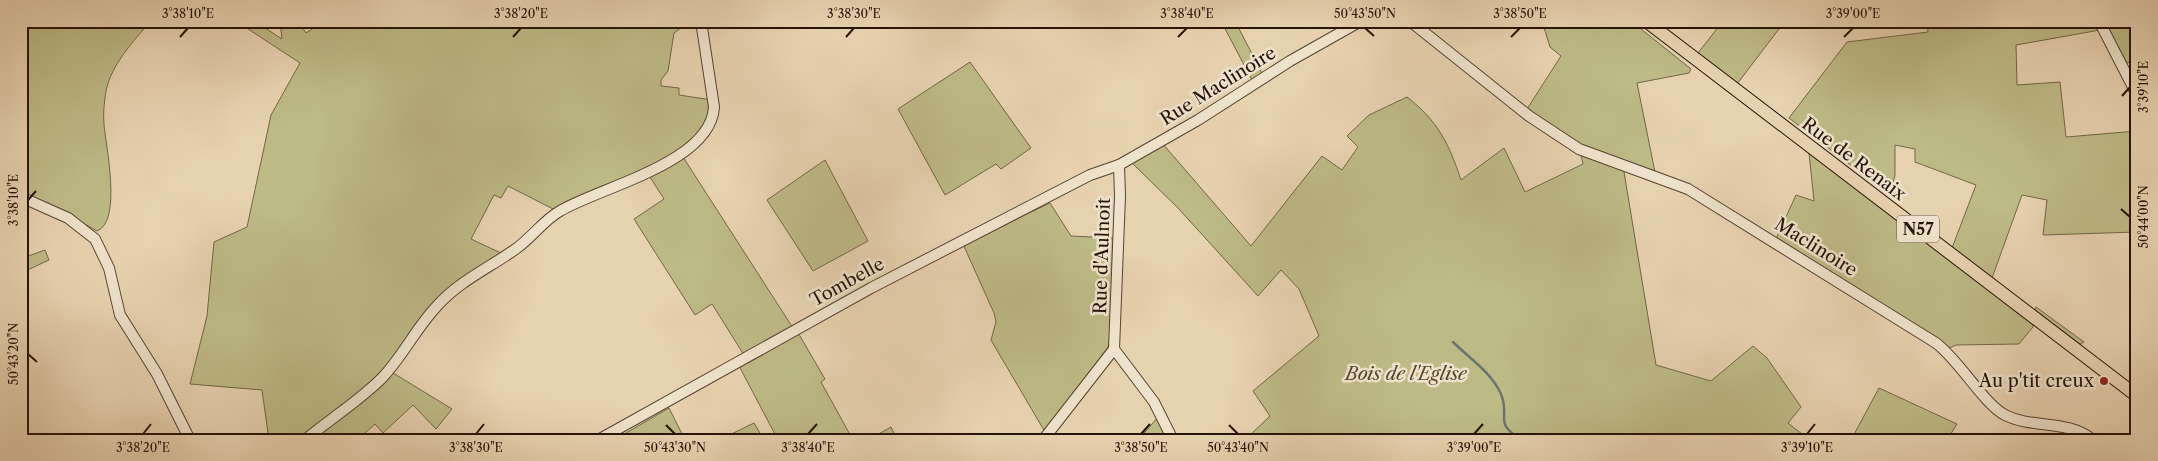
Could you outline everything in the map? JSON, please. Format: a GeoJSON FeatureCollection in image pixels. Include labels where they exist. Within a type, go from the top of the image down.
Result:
{"type":"FeatureCollection","features":[{"type":"Feature","properties":{"kind":"main road","name":"Rue de Renaix"},"geometry":{"type":"LineString","coordinates":[[1646,21],[2137,396]]}},
{"type":"Feature","properties":{"kind":"street"},"geometry":{"type":"LineString","coordinates":[[305,440],[380,380],[394,364],[433,310],[460,285],[520,246],[561,210],[630,181],[674,158],[701,137],[713,119],[714,107],[712,83],[701,21]]}},
{"type":"Feature","properties":{"kind":"street","name":"Rue Maclinoire"},"geometry":{"type":"LineString","coordinates":[[1119,165],[1221,107],[1305,51],[1361,21]]}},
{"type":"Feature","properties":{"kind":"street","name":"Maclinoire"},"geometry":{"type":"LineString","coordinates":[[1410,21],[1506,97],[1579,149],[1688,190],[1886,310],[1942,347],[2002,413],[2021,420],[2082,431],[2092,440]]}},
{"type":"Feature","properties":{"kind":"street"},"geometry":{"type":"LineString","coordinates":[[2099,21],[2137,95]]}},
{"type":"Feature","properties":{"kind":"street","name":"Rue d'Aulnoit"},"geometry":{"type":"LineString","coordinates":[[1114,349],[1120,196],[1119,165]]}},
{"type":"Feature","properties":{"kind":"street","name":"Tombelle"},"geometry":{"type":"LineString","coordinates":[[598,440],[923,260],[1090,175],[1119,165]]}},
{"type":"Feature","properties":{"kind":"street"},"geometry":{"type":"LineString","coordinates":[[21,197],[68,218],[95,239],[109,268],[120,315],[157,374],[190,440]]}},
{"type":"Feature","properties":{"kind":"street"},"geometry":{"type":"LineString","coordinates":[[1043,440],[1114,349],[1154,402],[1173,440]]}},
{"type":"Feature","properties":{"kind":"green space"},"geometry":{"type":"Polygon","coordinates":[[[21,21],[151,21],[118,62],[106,91],[104,121],[111,182],[111,199],[105,225],[97,231],[62,211],[21,193],[21,21]]]}},
{"type":"Feature","properties":{"kind":"green space"},"geometry":{"type":"Polygon","coordinates":[[[236,21],[263,21],[262,26],[282,39],[280,21],[298,21],[306,33],[316,26],[313,21],[683,21],[681,28],[674,33],[668,71],[661,80],[661,86],[679,88],[679,95],[712,100],[708,125],[674,156],[557,211],[508,186],[501,198],[494,195],[471,239],[503,254],[467,277],[376,382],[298,440],[269,440],[262,390],[190,384],[207,316],[214,242],[247,227],[271,115],[300,63],[236,21]]]}},
{"type":"Feature","properties":{"kind":"green space"},"geometry":{"type":"Polygon","coordinates":[[[1221,21],[1235,21],[1263,75],[1253,82],[1221,21]]]}},
{"type":"Feature","properties":{"kind":"green space"},"geometry":{"type":"Polygon","coordinates":[[[1542,21],[1631,21],[1691,69],[1689,73],[1637,83],[1656,177],[1582,148],[1527,109],[1561,56],[1550,47],[1542,21]]]}},
{"type":"Feature","properties":{"kind":"green space"},"geometry":{"type":"Polygon","coordinates":[[[1723,21],[1785,21],[1737,84],[1698,53],[1723,21]]]}},
{"type":"Feature","properties":{"kind":"green space"},"geometry":{"type":"Polygon","coordinates":[[[1927,21],[2096,21],[2100,30],[2016,45],[2017,85],[2060,82],[2066,137],[2137,131],[2137,232],[2043,235],[2047,200],[2022,195],[1992,278],[1952,248],[1976,185],[1915,162],[1915,149],[1895,145],[1895,175],[1890,195],[1789,118],[1847,42],[1928,32],[1927,21]]]}},
{"type":"Feature","properties":{"kind":"green space"},"geometry":{"type":"Polygon","coordinates":[[[2119,21],[2137,21],[2137,59],[2127,63],[2107,27],[2119,21]]]}},
{"type":"Feature","properties":{"kind":"green space"},"geometry":{"type":"Polygon","coordinates":[[[970,62],[1031,148],[1001,169],[996,164],[945,195],[898,109],[970,62]]]}},
{"type":"Feature","properties":{"kind":"green space","name":"Bois de l'Eglise"},"geometry":{"type":"Polygon","coordinates":[[[1407,97],[1435,124],[1447,144],[1461,180],[1504,148],[1525,192],[1583,164],[1580,150],[1623,166],[1656,365],[1711,381],[1753,346],[1767,358],[1801,407],[1788,423],[1802,434],[1797,440],[1781,440],[1775,436],[1773,440],[1245,440],[1270,416],[1253,391],[1319,336],[1299,289],[1281,270],[1258,296],[1178,208],[1131,162],[1162,143],[1251,246],[1322,156],[1342,170],[1358,147],[1347,136],[1369,115],[1407,97]]]}},
{"type":"Feature","properties":{"kind":"green space"},"geometry":{"type":"Polygon","coordinates":[[[1809,153],[2033,324],[2033,327],[2019,344],[1956,345],[1947,349],[1775,241],[1796,195],[1814,201],[1809,153]]]}},
{"type":"Feature","properties":{"kind":"green space"},"geometry":{"type":"Polygon","coordinates":[[[683,157],[793,328],[744,355],[712,304],[695,315],[634,219],[664,199],[648,174],[683,157]]]}},
{"type":"Feature","properties":{"kind":"green space"},"geometry":{"type":"Polygon","coordinates":[[[825,160],[868,241],[813,271],[767,200],[825,160]]]}},
{"type":"Feature","properties":{"kind":"green space"},"geometry":{"type":"Polygon","coordinates":[[[1050,203],[1071,236],[1114,238],[1111,333],[1108,347],[1045,432],[991,340],[996,322],[994,313],[963,244],[1050,203]]]}},
{"type":"Feature","properties":{"kind":"green space"},"geometry":{"type":"Polygon","coordinates":[[[45,250],[49,260],[21,273],[21,254],[23,258],[45,250]]]}},
{"type":"Feature","properties":{"kind":"green space"},"geometry":{"type":"Polygon","coordinates":[[[2036,307],[2084,342],[2080,344],[2035,310],[2036,307]]]}},
{"type":"Feature","properties":{"kind":"green space"},"geometry":{"type":"Polygon","coordinates":[[[797,331],[825,379],[821,382],[853,440],[778,440],[738,364],[745,360],[748,363],[797,335],[797,331]]]}},
{"type":"Feature","properties":{"kind":"green space"},"geometry":{"type":"Polygon","coordinates":[[[393,373],[452,409],[436,429],[413,405],[383,433],[375,424],[364,434],[365,436],[361,440],[312,440],[393,373]]]}},
{"type":"Feature","properties":{"kind":"green space"},"geometry":{"type":"Polygon","coordinates":[[[1879,388],[1957,424],[1947,440],[1851,440],[1879,388]]]}},
{"type":"Feature","properties":{"kind":"green space"},"geometry":{"type":"Polygon","coordinates":[[[669,408],[685,440],[614,440],[669,408]]]}},
{"type":"Feature","properties":{"kind":"green space"},"geometry":{"type":"Polygon","coordinates":[[[1159,416],[1170,440],[1138,440],[1159,416]]]}},
{"type":"Feature","properties":{"kind":"green space"},"geometry":{"type":"Polygon","coordinates":[[[754,423],[764,440],[719,440],[754,423]]]}},
{"type":"Feature","properties":{"kind":"green space"},"geometry":{"type":"Polygon","coordinates":[[[891,427],[897,440],[868,440],[891,427]]]}},
{"type":"Feature","properties":{"kind":"waterway"},"geometry":{"type":"LineString","coordinates":[[1453,342],[1486,372],[1497,386],[1504,402],[1504,420],[1507,429],[1522,440]]}},
{"type":"Feature","properties":{"kind":"place","name":"Au p'tit creux"},"geometry":{"type":"Point","coordinates":[2104,381]}}]}
